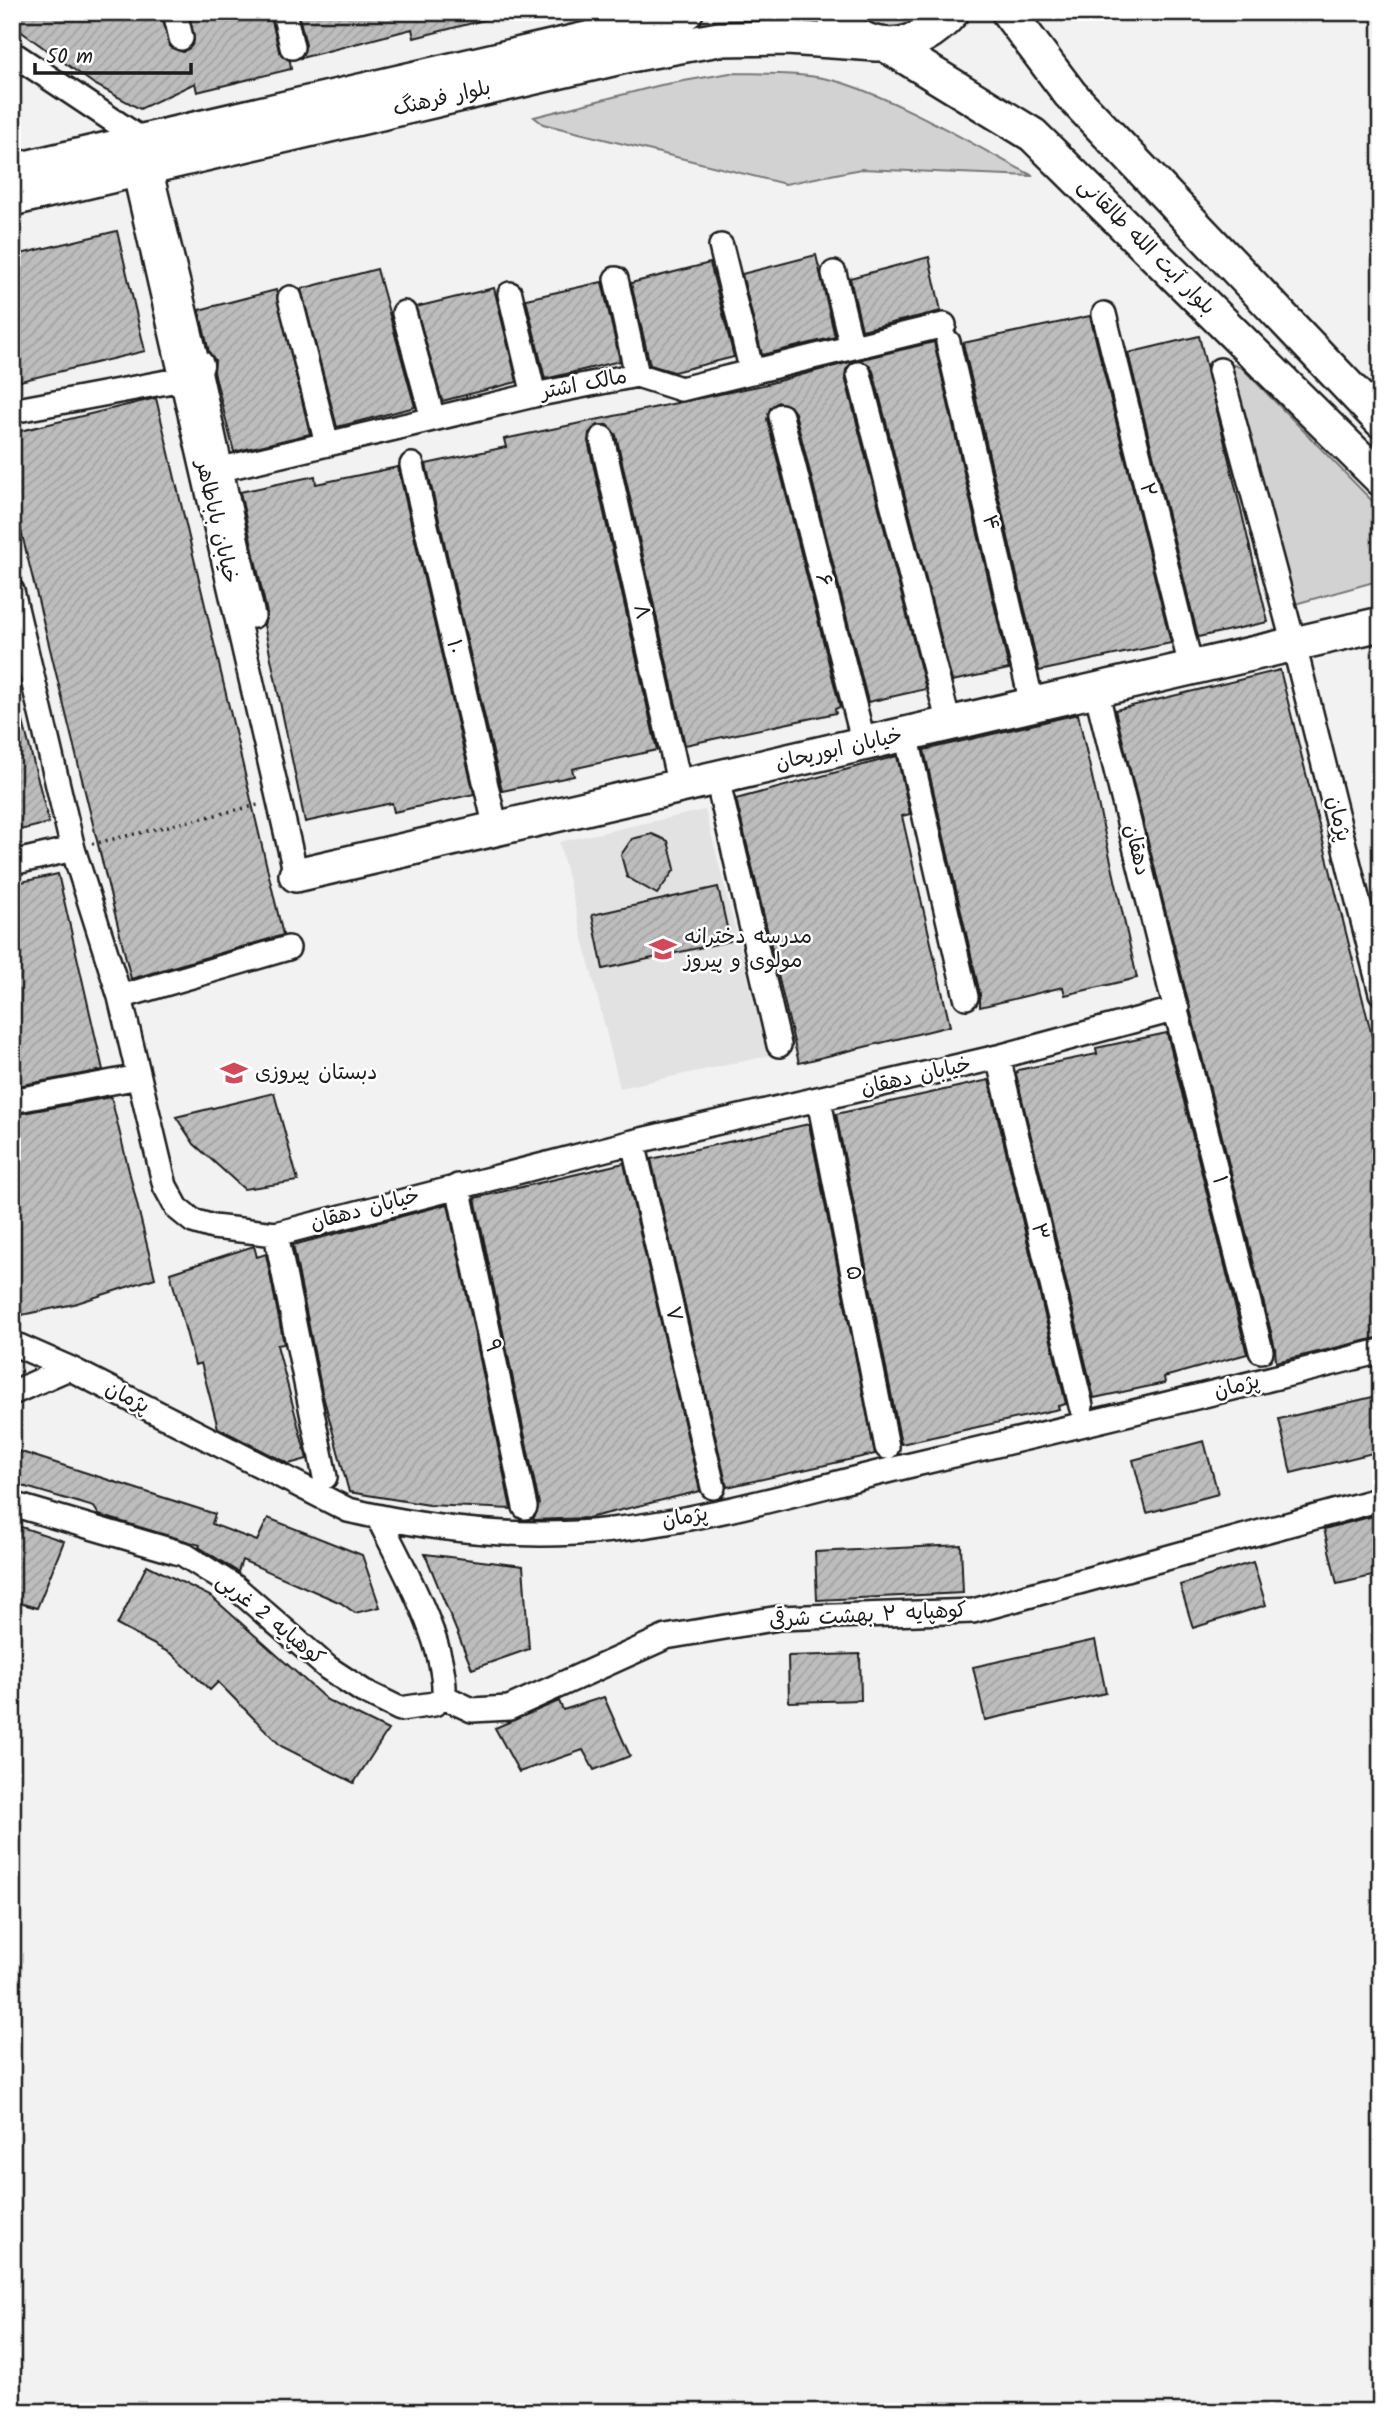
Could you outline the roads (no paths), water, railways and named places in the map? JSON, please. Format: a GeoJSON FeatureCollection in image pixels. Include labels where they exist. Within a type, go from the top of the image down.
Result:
{"type":"FeatureCollection","features":[{"type":"Feature","properties":{"kind":"main road","name":"بلوار فرهنگ"},"geometry":{"type":"LineString","coordinates":[[12,199],[142,160],[686,12]]}},
{"type":"Feature","properties":{"kind":"main road","name":"بلوار آیت الله طالقانی"},"geometry":{"type":"LineString","coordinates":[[832,12],[857,36],[881,44],[1033,135],[1381,479]]}},
{"type":"Feature","properties":{"kind":"main road"},"geometry":{"type":"LineString","coordinates":[[881,44],[905,44],[924,38],[940,27],[952,12]]}},
{"type":"Feature","properties":{"kind":"main road"},"geometry":{"type":"LineString","coordinates":[[1008,12],[1070,94],[1381,421]]}},
{"type":"Feature","properties":{"kind":"main road","name":"بلوار فرهنگ"},"geometry":{"type":"LineString","coordinates":[[12,171],[142,160],[630,55],[719,39],[787,38],[881,44]]}},
{"type":"Feature","properties":{"kind":"main road","name":"خیابان ابوریحان"},"geometry":{"type":"LineString","coordinates":[[302,874],[1380,624]]}},
{"type":"Feature","properties":{"kind":"street"},"geometry":{"type":"LineString","coordinates":[[175,12],[181,38]]}},
{"type":"Feature","properties":{"kind":"street"},"geometry":{"type":"LineString","coordinates":[[284,12],[292,47]]}},
{"type":"Feature","properties":{"kind":"street"},"geometry":{"type":"LineString","coordinates":[[12,53],[142,160]]}},
{"type":"Feature","properties":{"kind":"street","name":"خیابان باباطاهر"},"geometry":{"type":"LineString","coordinates":[[142,160],[190,372],[279,800],[302,874]]}},
{"type":"Feature","properties":{"kind":"street"},"geometry":{"type":"LineString","coordinates":[[721,246],[752,372]]}},
{"type":"Feature","properties":{"kind":"street"},"geometry":{"type":"LineString","coordinates":[[834,273],[852,347]]}},
{"type":"Feature","properties":{"kind":"street"},"geometry":{"type":"LineString","coordinates":[[616,279],[637,375]]}},
{"type":"Feature","properties":{"kind":"street"},"geometry":{"type":"LineString","coordinates":[[510,294],[534,395]]}},
{"type":"Feature","properties":{"kind":"street"},"geometry":{"type":"LineString","coordinates":[[290,298],[327,444]]}},
{"type":"Feature","properties":{"kind":"street"},"geometry":{"type":"LineString","coordinates":[[404,313],[433,419]]}},
{"type":"Feature","properties":{"kind":"street","name":"۲"},"geometry":{"type":"LineString","coordinates":[[1104,314],[1191,667]]}},
{"type":"Feature","properties":{"kind":"street","name":"مالک اشتر"},"geometry":{"type":"LineString","coordinates":[[222,470],[534,395],[637,375],[681,389],[852,347],[946,333]]}},
{"type":"Feature","properties":{"kind":"street","name":"۴"},"geometry":{"type":"LineString","coordinates":[[946,333],[1032,704]]}},
{"type":"Feature","properties":{"kind":"street","name":"پژمان"},"geometry":{"type":"LineString","coordinates":[[1220,370],[1294,645],[1381,993]]}},
{"type":"Feature","properties":{"kind":"street"},"geometry":{"type":"LineString","coordinates":[[12,411],[190,372]]}},
{"type":"Feature","properties":{"kind":"street","name":"خیابان باباطاهر"},"geometry":{"type":"LineString","coordinates":[[190,372],[222,470],[302,874]]}},
{"type":"Feature","properties":{"kind":"street"},"geometry":{"type":"LineString","coordinates":[[859,374],[949,724]]}},
{"type":"Feature","properties":{"kind":"street","name":"۶"},"geometry":{"type":"LineString","coordinates":[[781,416],[864,744]]}},
{"type":"Feature","properties":{"kind":"street","name":"۸"},"geometry":{"type":"LineString","coordinates":[[602,438],[680,787]]}},
{"type":"Feature","properties":{"kind":"street","name":"۱۰"},"geometry":{"type":"LineString","coordinates":[[412,464],[496,829]]}},
{"type":"Feature","properties":{"kind":"street","name":"خیابان دهقان"},"geometry":{"type":"LineString","coordinates":[[12,591],[73,849],[120,997],[165,1186],[177,1208],[193,1221],[213,1227],[275,1234],[633,1142],[998,1057],[1177,1009]]}},
{"type":"Feature","properties":{"kind":"street","name":"دهقان"},"geometry":{"type":"LineString","coordinates":[[1096,690],[1177,1009]]}},
{"type":"Feature","properties":{"kind":"street"},"geometry":{"type":"LineString","coordinates":[[906,734],[966,997]]}},
{"type":"Feature","properties":{"kind":"street"},"geometry":{"type":"LineString","coordinates":[[717,778],[779,1045]]}},
{"type":"Feature","properties":{"kind":"street"},"geometry":{"type":"LineString","coordinates":[[12,863],[73,849]]}},
{"type":"Feature","properties":{"kind":"street"},"geometry":{"type":"LineString","coordinates":[[120,997],[288,948]]}},
{"type":"Feature","properties":{"kind":"street","name":"۱"},"geometry":{"type":"LineString","coordinates":[[1177,1009],[1261,1351]]}},
{"type":"Feature","properties":{"kind":"street","name":"۳"},"geometry":{"type":"LineString","coordinates":[[998,1057],[1081,1406]]}},
{"type":"Feature","properties":{"kind":"street"},"geometry":{"type":"LineString","coordinates":[[12,1101],[139,1077]]}},
{"type":"Feature","properties":{"kind":"street","name":"۵"},"geometry":{"type":"LineString","coordinates":[[819,1100],[887,1447]]}},
{"type":"Feature","properties":{"kind":"street","name":"۷"},"geometry":{"type":"LineString","coordinates":[[633,1142],[713,1487]]}},
{"type":"Feature","properties":{"kind":"street","name":"۹"},"geometry":{"type":"LineString","coordinates":[[458,1186],[526,1507]]}},
{"type":"Feature","properties":{"kind":"street"},"geometry":{"type":"LineString","coordinates":[[275,1234],[325,1477]]}},
{"type":"Feature","properties":{"kind":"street","name":"پژمان"},"geometry":{"type":"LineString","coordinates":[[12,1343],[69,1368],[348,1510],[378,1517],[524,1535],[611,1530],[726,1511],[1086,1426],[1381,1351]]}},
{"type":"Feature","properties":{"kind":"street"},"geometry":{"type":"LineString","coordinates":[[12,1393],[69,1368]]}},
{"type":"Feature","properties":{"kind":"street","name":"کوهپایه ۲ بهشت شرقی"},"geometry":{"type":"LineString","coordinates":[[444,1697],[472,1710],[509,1708],[666,1637],[779,1618],[972,1611],[1381,1499]]}},
{"type":"Feature","properties":{"kind":"street","name":"کوهپایه 2 غربی"},"geometry":{"type":"LineString","coordinates":[[12,1504],[183,1554],[235,1587],[328,1668],[362,1691],[400,1709],[434,1704],[444,1697]]}},
{"type":"Feature","properties":{"kind":"street"},"geometry":{"type":"LineString","coordinates":[[378,1517],[421,1606],[445,1678],[444,1697]]}},
{"type":"Feature","properties":{"kind":"place","name":"مدرسه دخترانه مولوی و پیروز"},"geometry":{"type":"Point","coordinates":[663,949]}},
{"type":"Feature","properties":{"kind":"place","name":"دبستان پیروزی"},"geometry":{"type":"Point","coordinates":[234,1073]}}]}
